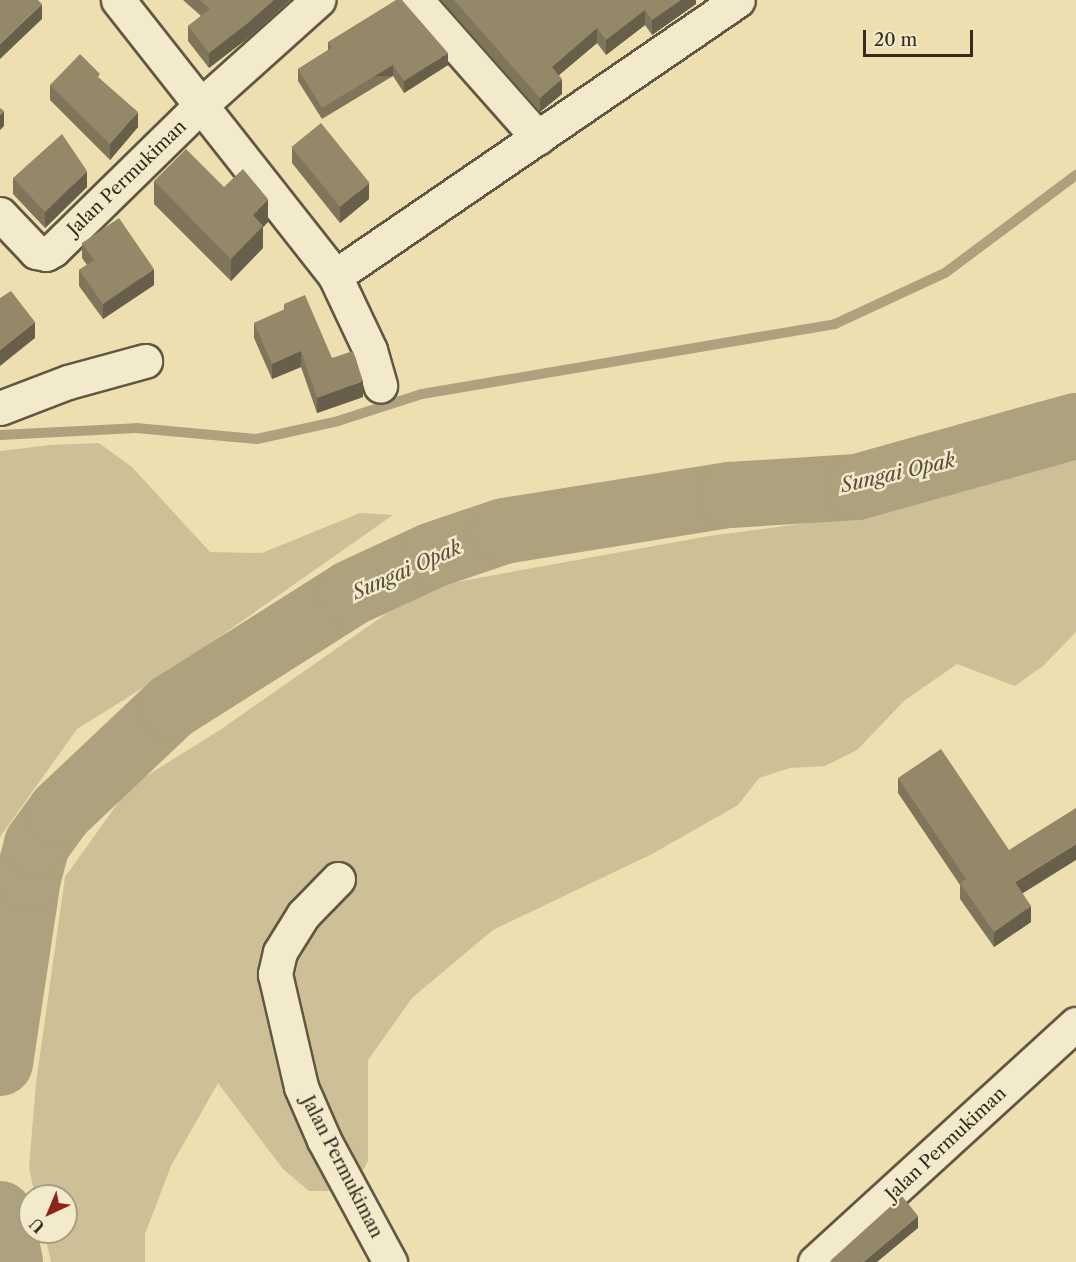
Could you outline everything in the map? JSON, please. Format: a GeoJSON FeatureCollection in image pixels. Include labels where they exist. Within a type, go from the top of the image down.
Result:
{"type":"FeatureCollection","features":[{"type":"Feature","properties":{"kind":"street"},"geometry":{"type":"LineString","coordinates":[[118,0],[335,276],[365,339],[380,386]]}},
{"type":"Feature","properties":{"kind":"street","name":"Jalan Permukiman"},"geometry":{"type":"LineString","coordinates":[[0,214],[36,252],[46,254],[53,250],[200,106],[318,0]]}},
{"type":"Feature","properties":{"kind":"street"},"geometry":{"type":"LineString","coordinates":[[416,0],[538,138]]}},
{"type":"Feature","properties":{"kind":"street"},"geometry":{"type":"LineString","coordinates":[[335,276],[538,138],[727,3]]}},
{"type":"Feature","properties":{"kind":"street"},"geometry":{"type":"LineString","coordinates":[[0,408],[68,382],[145,361]]}},
{"type":"Feature","properties":{"kind":"street","name":"Jalan Permukiman"},"geometry":{"type":"LineString","coordinates":[[338,879],[303,915],[280,952],[275,974],[301,1087],[324,1140],[390,1262]]}},
{"type":"Feature","properties":{"kind":"street","name":"Jalan Permukiman"},"geometry":{"type":"LineString","coordinates":[[815,1262],[1076,1024]]}},
{"type":"Feature","properties":{"kind":"shaded area"},"geometry":{"type":"Polygon","coordinates":[[[1076,404],[1076,632],[1043,666],[1015,686],[957,664],[904,701],[857,750],[825,766],[790,768],[759,778],[738,805],[652,854],[493,930],[412,998],[368,1060],[368,1161],[351,1191],[309,1191],[283,1169],[218,1083],[171,1166],[145,1234],[145,1262],[51,1262],[47,1244],[78,1244],[78,1184],[33,1184],[29,1167],[36,1083],[65,877],[130,786],[220,730],[423,588],[709,536],[852,517],[1076,404]]]}},
{"type":"Feature","properties":{"kind":"shaded area"},"geometry":{"type":"Polygon","coordinates":[[[99,443],[132,467],[210,552],[262,553],[360,513],[393,515],[178,666],[77,729],[0,837],[0,451],[50,445],[99,443]]]}},
{"type":"Feature","properties":{"kind":"building"},"geometry":{"type":"Polygon","coordinates":[[[0,0],[38,0],[42,4],[0,44],[0,0]]]}},
{"type":"Feature","properties":{"kind":"building"},"geometry":{"type":"Polygon","coordinates":[[[200,0],[274,0],[209,53],[188,26],[210,9],[200,0]]]}},
{"type":"Feature","properties":{"kind":"building"},"geometry":{"type":"Polygon","coordinates":[[[396,0],[402,0],[448,53],[404,81],[393,65],[322,108],[298,69],[332,48],[328,42],[396,0]]]}},
{"type":"Feature","properties":{"kind":"building"},"geometry":{"type":"Polygon","coordinates":[[[454,0],[681,0],[652,20],[645,10],[606,40],[597,28],[552,67],[562,79],[540,98],[454,0]]]}},
{"type":"Feature","properties":{"kind":"building"},"geometry":{"type":"Polygon","coordinates":[[[80,54],[100,74],[98,77],[138,112],[110,144],[50,85],[80,54]]]}},
{"type":"Feature","properties":{"kind":"building"},"geometry":{"type":"Polygon","coordinates":[[[321,123],[369,183],[340,207],[291,147],[321,123]]]}},
{"type":"Feature","properties":{"kind":"building"},"geometry":{"type":"Polygon","coordinates":[[[62,134],[87,171],[45,212],[13,178],[62,134]]]}},
{"type":"Feature","properties":{"kind":"building"},"geometry":{"type":"Polygon","coordinates":[[[186,149],[224,187],[243,169],[268,199],[253,215],[263,226],[231,259],[154,181],[186,149]]]}},
{"type":"Feature","properties":{"kind":"building"},"geometry":{"type":"Polygon","coordinates":[[[119,218],[154,269],[103,304],[79,270],[94,260],[82,243],[119,218]]]}},
{"type":"Feature","properties":{"kind":"building"},"geometry":{"type":"Polygon","coordinates":[[[11,291],[35,322],[0,350],[0,298],[11,291]]]}},
{"type":"Feature","properties":{"kind":"building"},"geometry":{"type":"Polygon","coordinates":[[[305,295],[332,358],[353,351],[363,381],[317,398],[301,351],[272,364],[254,323],[285,309],[284,304],[305,295]]]}},
{"type":"Feature","properties":{"kind":"building"},"geometry":{"type":"Polygon","coordinates":[[[941,749],[1009,850],[1076,808],[1076,844],[1015,882],[1031,906],[994,932],[960,883],[966,879],[898,778],[941,749]]]}},
{"type":"Feature","properties":{"kind":"building"},"geometry":{"type":"Polygon","coordinates":[[[902,1196],[918,1216],[863,1262],[830,1261],[902,1196]]]}},
{"type":"Feature","properties":{"kind":"waterway"},"geometry":{"type":"LineString","coordinates":[[0,435],[136,428],[257,439],[338,421],[422,394],[835,324],[945,273],[1076,175]]}},
{"type":"Feature","properties":{"kind":"waterway","name":"Sungai Opak"},"geometry":{"type":"LineString","coordinates":[[0,1063],[28,878],[37,844],[60,812],[171,707],[351,593],[433,555],[504,531],[730,495],[857,487],[1076,426]]}},
{"type":"Feature","properties":{"kind":"waterway","name":"Sungai Opak"},"geometry":{"type":"LineString","coordinates":[[0,1214],[10,1262]]}}]}
